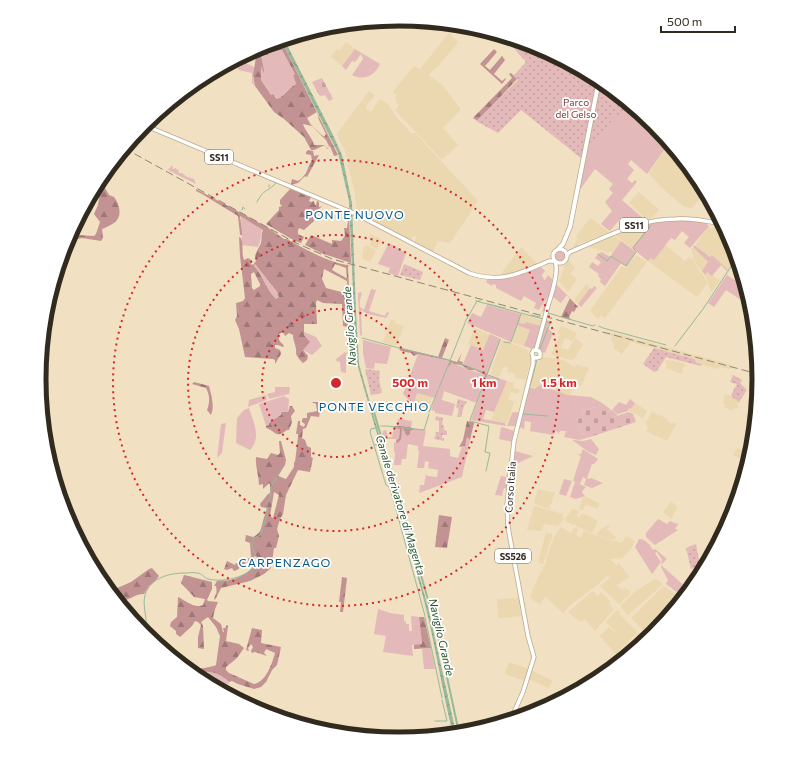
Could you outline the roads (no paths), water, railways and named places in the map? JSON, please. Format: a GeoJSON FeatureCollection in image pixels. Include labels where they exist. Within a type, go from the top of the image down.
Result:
{"type":"FeatureCollection","features":[{"type":"Feature","properties":{"kind":"highway"},"geometry":{"type":"LineString","coordinates":[[565,250],[564,244],[570,227],[598,87]]}},
{"type":"Feature","properties":{"kind":"highway"},"geometry":{"type":"LineString","coordinates":[[559,248],[564,244]]}},
{"type":"Feature","properties":{"kind":"main road","name":"SS11"},"geometry":{"type":"LineString","coordinates":[[150,128],[355,214],[465,272],[478,276],[500,278],[517,274],[553,261]]}},
{"type":"Feature","properties":{"kind":"main road","name":"SS11"},"geometry":{"type":"LineString","coordinates":[[568,254],[634,225],[651,221],[680,219],[715,223]]}},
{"type":"Feature","properties":{"kind":"main road"},"geometry":{"type":"LineString","coordinates":[[559,248],[565,250],[568,254],[566,260],[562,263],[553,261],[552,256],[554,250],[559,248]]}},
{"type":"Feature","properties":{"kind":"main road","name":"SS526"},"geometry":{"type":"LineString","coordinates":[[553,261],[557,266],[556,276]]}},
{"type":"Feature","properties":{"kind":"main road","name":"SS526"},"geometry":{"type":"LineString","coordinates":[[537,348],[540,355],[539,357],[535,358],[532,353],[537,348],[559,265],[562,263]]}},
{"type":"Feature","properties":{"kind":"main road","name":"Corso Italia"},"geometry":{"type":"LineString","coordinates":[[514,712],[534,657],[528,636],[508,527],[507,504],[514,441],[535,358]]}},
{"type":"Feature","properties":{"kind":"water"},"geometry":{"type":"Polygon","coordinates":[[[287,44],[342,155],[352,203],[359,364],[428,607],[455,727],[452,728],[426,607],[356,360],[349,201],[338,153],[284,45],[287,44]]]}},
{"type":"Feature","properties":{"kind":"waterway"},"geometry":{"type":"LineString","coordinates":[[257,202],[264,192],[276,183]]}},
{"type":"Feature","properties":{"kind":"waterway"},"geometry":{"type":"LineString","coordinates":[[242,210],[243,207],[245,209]]}},
{"type":"Feature","properties":{"kind":"waterway"},"geometry":{"type":"LineString","coordinates":[[636,251],[633,248],[651,225]]}},
{"type":"Feature","properties":{"kind":"waterway"},"geometry":{"type":"LineString","coordinates":[[598,254],[607,261],[611,256],[626,266],[636,252]]}},
{"type":"Feature","properties":{"kind":"waterway","name":"Canale derivatore di Magenta"},"geometry":{"type":"LineString","coordinates":[[675,346],[703,309],[732,264]]}},
{"type":"Feature","properties":{"kind":"waterway","name":"Canale derivatore di Magenta"},"geometry":{"type":"LineString","coordinates":[[476,301],[543,319]]}},
{"type":"Feature","properties":{"kind":"waterway","name":"Canale derivatore di Magenta"},"geometry":{"type":"LineString","coordinates":[[465,322],[477,301],[480,301]]}},
{"type":"Feature","properties":{"kind":"waterway","name":"Canale derivatore di Magenta"},"geometry":{"type":"LineString","coordinates":[[488,304],[505,308]]}},
{"type":"Feature","properties":{"kind":"waterway","name":"Canale derivatore di Magenta"},"geometry":{"type":"LineString","coordinates":[[548,313],[593,326],[595,325]]}},
{"type":"Feature","properties":{"kind":"waterway"},"geometry":{"type":"LineString","coordinates":[[511,342],[521,314]]}},
{"type":"Feature","properties":{"kind":"waterway","name":"Canale derivatore di Magenta"},"geometry":{"type":"LineString","coordinates":[[531,315],[540,317]]}},
{"type":"Feature","properties":{"kind":"waterway"},"geometry":{"type":"LineString","coordinates":[[540,349],[550,323],[545,321]]}},
{"type":"Feature","properties":{"kind":"waterway","name":"Canale derivatore di Magenta"},"geometry":{"type":"LineString","coordinates":[[439,388],[465,323]]}},
{"type":"Feature","properties":{"kind":"waterway","name":"Canale derivatore di Magenta"},"geometry":{"type":"LineString","coordinates":[[599,326],[666,345]]}},
{"type":"Feature","properties":{"kind":"waterway"},"geometry":{"type":"LineString","coordinates":[[362,338],[399,348]]}},
{"type":"Feature","properties":{"kind":"waterway"},"geometry":{"type":"LineString","coordinates":[[470,420],[500,340]]}},
{"type":"Feature","properties":{"kind":"waterway"},"geometry":{"type":"LineString","coordinates":[[504,342],[510,343]]}},
{"type":"Feature","properties":{"kind":"waterway"},"geometry":{"type":"LineString","coordinates":[[400,348],[449,360]]}},
{"type":"Feature","properties":{"kind":"waterway"},"geometry":{"type":"LineString","coordinates":[[530,386],[537,360]]}},
{"type":"Feature","properties":{"kind":"waterway"},"geometry":{"type":"LineString","coordinates":[[452,361],[487,374]]}},
{"type":"Feature","properties":{"kind":"waterway"},"geometry":{"type":"LineString","coordinates":[[488,375],[499,379]]}},
{"type":"Feature","properties":{"kind":"waterway"},"geometry":{"type":"LineString","coordinates":[[523,412],[529,388]]}},
{"type":"Feature","properties":{"kind":"waterway","name":"Canale derivatore di Magenta"},"geometry":{"type":"LineString","coordinates":[[429,412],[438,390]]}},
{"type":"Feature","properties":{"kind":"waterway","name":"Naviglio Grande"},"geometry":{"type":"LineString","coordinates":[[369,403],[372,405],[433,617]]}},
{"type":"Feature","properties":{"kind":"waterway","name":"Canale derivatore di Magenta"},"geometry":{"type":"LineString","coordinates":[[381,426],[424,430],[429,414]]}},
{"type":"Feature","properties":{"kind":"waterway"},"geometry":{"type":"LineString","coordinates":[[523,414],[548,416]]}},
{"type":"Feature","properties":{"kind":"waterway"},"geometry":{"type":"LineString","coordinates":[[470,421],[489,426],[485,452],[490,453],[486,471]]}},
{"type":"Feature","properties":{"kind":"waterway","name":"Canale derivatore di Magenta"},"geometry":{"type":"LineString","coordinates":[[379,427],[371,429],[370,432],[386,485],[389,487],[393,498],[425,616]]}},
{"type":"Feature","properties":{"kind":"waterway"},"geometry":{"type":"LineString","coordinates":[[146,626],[144,604],[145,595],[151,584],[161,578],[167,575],[179,573],[199,573],[208,579],[230,579],[244,574],[255,565],[258,559],[254,553],[252,543],[253,539],[260,535],[262,531],[267,514],[267,505],[271,495],[271,487],[281,470]]}},
{"type":"Feature","properties":{"kind":"waterway","name":"Canale derivatore di Magenta"},"geometry":{"type":"LineString","coordinates":[[425,617],[442,698]]}},
{"type":"Feature","properties":{"kind":"waterway"},"geometry":{"type":"LineString","coordinates":[[435,621],[458,727]]}},
{"type":"Feature","properties":{"kind":"waterway","name":"Canale derivatore di Magenta"},"geometry":{"type":"LineString","coordinates":[[435,721],[447,721],[442,700]]}},
{"type":"Feature","properties":{"kind":"railway"},"geometry":{"type":"LineString","coordinates":[[129,151],[294,242],[332,259],[752,372]]}},
{"type":"Feature","properties":{"kind":"district","name":"PONTE NUOVO"},"geometry":{"type":"Point","coordinates":[355,214]}},
{"type":"Feature","properties":{"kind":"district","name":"PONTE VECCHIO"},"geometry":{"type":"Point","coordinates":[374,406]}},
{"type":"Feature","properties":{"kind":"district","name":"CARPENZAGO"},"geometry":{"type":"Point","coordinates":[285,562]}},
{"type":"Feature","properties":{"kind":"park label","name":"Parco del Gelso"},"geometry":{"type":"Point","coordinates":[576,108]}}]}
